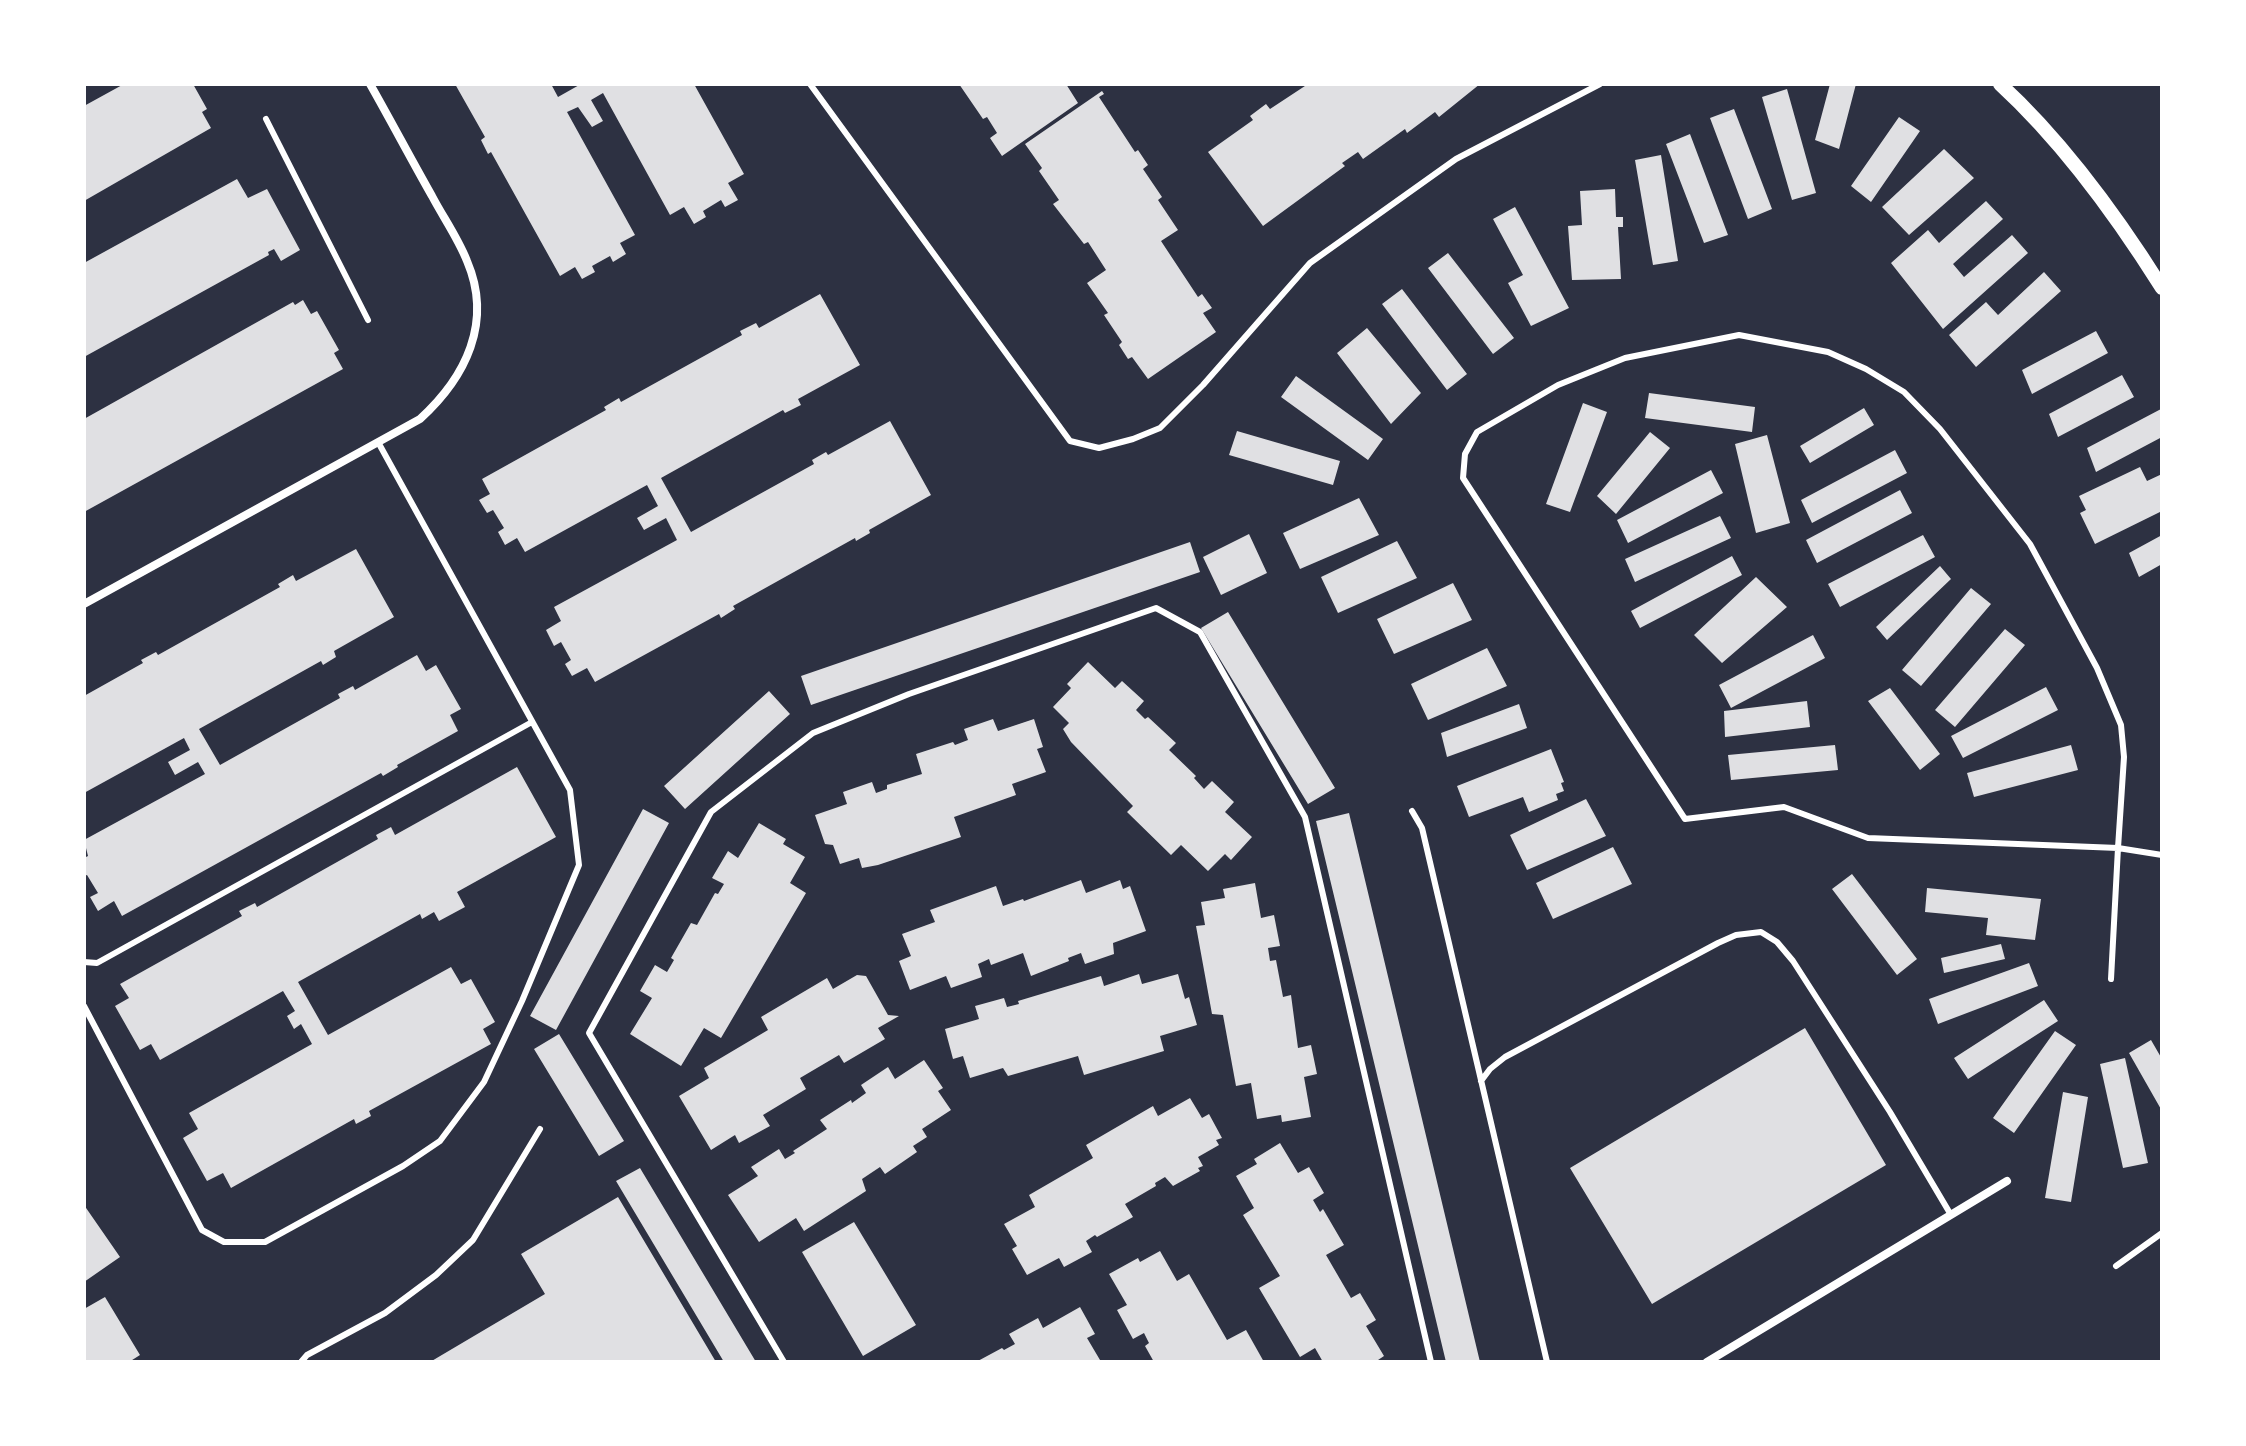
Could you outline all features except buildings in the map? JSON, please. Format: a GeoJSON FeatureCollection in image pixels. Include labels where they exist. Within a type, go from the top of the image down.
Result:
{"type":"FeatureCollection","features":[{"type":"Feature","properties":{"kind":"street"},"geometry":{"type":"LineString","coordinates":[[84,604],[420,419],[444,397],[464,367],[474,334],[476,298],[468,261],[370,84]]}},
{"type":"Feature","properties":{"kind":"street"},"geometry":{"type":"LineString","coordinates":[[2000,84],[2079,171],[2162,288]]}},
{"type":"Feature","properties":{"kind":"street"},"geometry":{"type":"LineString","coordinates":[[1707,1362],[2007,1181]]}},
{"type":"Feature","properties":{"kind":"lane"},"geometry":{"type":"LineString","coordinates":[[810,84],[1070,441],[1099,448],[1160,428],[1203,385],[1310,263],[1456,159],[1600,84]]}},
{"type":"Feature","properties":{"kind":"lane"},"geometry":{"type":"LineString","coordinates":[[266,119],[368,320]]}},
{"type":"Feature","properties":{"kind":"lane"},"geometry":{"type":"LineString","coordinates":[[2111,979],[2118,848],[2124,757],[2121,725],[2097,668],[2030,544],[1940,429],[1904,392],[1866,369],[1828,352],[1739,335],[1625,358],[1558,385],[1477,432],[1465,454],[1463,478],[1685,819],[1784,807],[1868,838],[2118,848],[2162,855]]}},
{"type":"Feature","properties":{"kind":"lane"},"geometry":{"type":"LineString","coordinates":[[84,1006],[202,1230],[224,1242],[265,1242],[403,1166],[440,1141],[484,1082],[579,865],[570,790],[378,442]]}},
{"type":"Feature","properties":{"kind":"lane"},"geometry":{"type":"LineString","coordinates":[[784,1362],[589,1033],[711,812],[813,733],[909,694],[1156,608],[1200,632],[1305,817],[1431,1362]]}},
{"type":"Feature","properties":{"kind":"lane"},"geometry":{"type":"LineString","coordinates":[[84,962],[97,963],[532,722]]}},
{"type":"Feature","properties":{"kind":"lane"},"geometry":{"type":"LineString","coordinates":[[1412,811],[1422,828],[1547,1362]]}},
{"type":"Feature","properties":{"kind":"lane"},"geometry":{"type":"LineString","coordinates":[[1481,1081],[1505,1057],[1718,943],[1736,935],[1761,932],[1777,942],[1793,961],[1890,1112],[1951,1215]]}},
{"type":"Feature","properties":{"kind":"lane"},"geometry":{"type":"LineString","coordinates":[[301,1362],[307,1355],[385,1313],[436,1275],[473,1240],[540,1129]]}},
{"type":"Feature","properties":{"kind":"lane"},"geometry":{"type":"LineString","coordinates":[[2116,1266],[2162,1233]]}}]}
